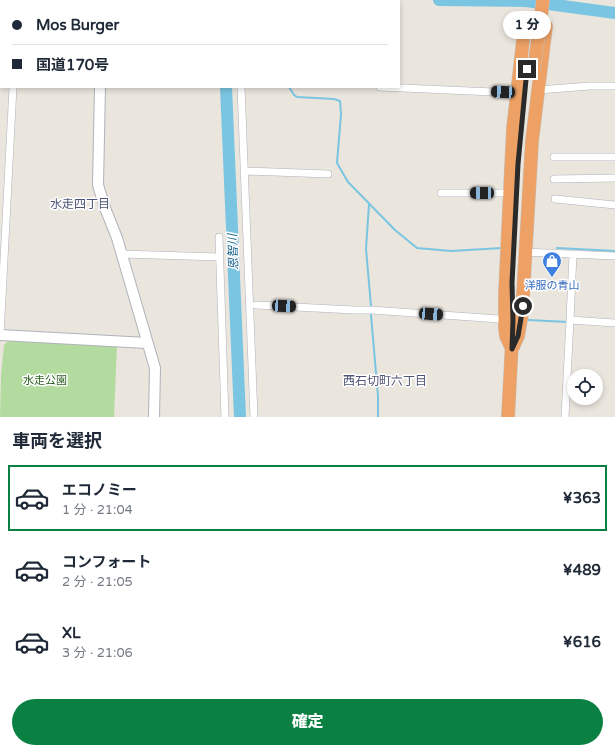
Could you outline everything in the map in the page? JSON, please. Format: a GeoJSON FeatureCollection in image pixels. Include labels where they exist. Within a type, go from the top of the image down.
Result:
{"type":"FeatureCollection","features":[{"type":"Feature","properties":{"kind":"highway"},"geometry":{"type":"LineString","coordinates":[[508,417],[512,349],[518,336],[522,313],[527,138],[536,0]]}},
{"type":"Feature","properties":{"kind":"highway"},"geometry":{"type":"LineString","coordinates":[[512,349],[506,336],[512,283],[518,164],[531,69],[543,0]]}},
{"type":"Feature","properties":{"kind":"highway"},"geometry":{"type":"LineString","coordinates":[[525,23],[546,26],[532,140],[523,252],[519,283],[509,319],[509,193],[516,93],[525,23]]}},
{"type":"Feature","properties":{"kind":"street"},"geometry":{"type":"LineString","coordinates":[[538,90],[590,86],[615,86]]}},
{"type":"Feature","properties":{"kind":"street"},"geometry":{"type":"LineString","coordinates":[[13,88],[0,336],[147,343]]}},
{"type":"Feature","properties":{"kind":"street"},"geometry":{"type":"LineString","coordinates":[[100,88],[98,185],[121,254],[155,368],[154,417]]}},
{"type":"Feature","properties":{"kind":"street"},"geometry":{"type":"LineString","coordinates":[[241,88],[254,417]]}},
{"type":"Feature","properties":{"kind":"street"},"geometry":{"type":"LineString","coordinates":[[400,88],[516,93]]}},
{"type":"Feature","properties":{"kind":"street"},"geometry":{"type":"LineString","coordinates":[[554,157],[615,157]]}},
{"type":"Feature","properties":{"kind":"street"},"geometry":{"type":"LineString","coordinates":[[244,171],[328,174]]}},
{"type":"Feature","properties":{"kind":"street"},"geometry":{"type":"LineString","coordinates":[[554,179],[615,178]]}},
{"type":"Feature","properties":{"kind":"street"},"geometry":{"type":"LineString","coordinates":[[0,190],[8,190]]}},
{"type":"Feature","properties":{"kind":"street"},"geometry":{"type":"LineString","coordinates":[[441,193],[509,193]]}},
{"type":"Feature","properties":{"kind":"street"},"geometry":{"type":"LineString","coordinates":[[555,199],[615,205]]}},
{"type":"Feature","properties":{"kind":"street"},"geometry":{"type":"LineString","coordinates":[[219,237],[225,417]]}},
{"type":"Feature","properties":{"kind":"street"},"geometry":{"type":"LineString","coordinates":[[523,252],[615,256]]}},
{"type":"Feature","properties":{"kind":"street"},"geometry":{"type":"LineString","coordinates":[[121,254],[219,257]]}},
{"type":"Feature","properties":{"kind":"street"},"geometry":{"type":"LineString","coordinates":[[565,417],[573,254]]}},
{"type":"Feature","properties":{"kind":"street"},"geometry":{"type":"LineString","coordinates":[[256,305],[371,310],[509,319]]}},
{"type":"Feature","properties":{"kind":"street"},"geometry":{"type":"LineString","coordinates":[[570,320],[615,323]]}},
{"type":"Feature","properties":{"kind":"green space","name":"水走公園"},"geometry":{"type":"Polygon","coordinates":[[[9,340],[117,346],[114,417],[0,417],[1,375],[4,345],[9,340]]]}},
{"type":"Feature","properties":{"kind":"waterway"},"geometry":{"type":"LineString","coordinates":[[439,0],[526,1],[615,13]]}},
{"type":"Feature","properties":{"kind":"waterway","name":"恩智川"},"geometry":{"type":"LineString","coordinates":[[226,88],[240,417]]}},
{"type":"Feature","properties":{"kind":"waterway"},"geometry":{"type":"LineString","coordinates":[[290,88],[297,97],[334,99],[340,101],[341,114],[337,163],[348,182],[395,230],[417,248],[451,251],[502,248]]}},
{"type":"Feature","properties":{"kind":"waterway"},"geometry":{"type":"LineString","coordinates":[[369,204],[366,249],[371,306]]}},
{"type":"Feature","properties":{"kind":"waterway"},"geometry":{"type":"LineString","coordinates":[[557,248],[615,251]]}},
{"type":"Feature","properties":{"kind":"waterway"},"geometry":{"type":"LineString","coordinates":[[371,315],[378,396],[378,417]]}},
{"type":"Feature","properties":{"kind":"waterway"},"geometry":{"type":"LineString","coordinates":[[528,320],[568,322]]}},
{"type":"Feature","properties":{"kind":"place","name":"洋服の青山"},"geometry":{"type":"Point","coordinates":[552,278]}},
{"type":"Feature","properties":{"kind":"district","name":"水走四丁目"},"geometry":{"type":"Point","coordinates":[80,204]}},
{"type":"Feature","properties":{"kind":"district","name":"西石切町六丁目"},"geometry":{"type":"Point","coordinates":[385,381]}},
{"type":"Feature","properties":{"kind":"route"},"geometry":{"type":"LineString","coordinates":[[523,306],[517,340],[512,349],[512,283],[518,164],[522,109],[527,69]]}}]}
